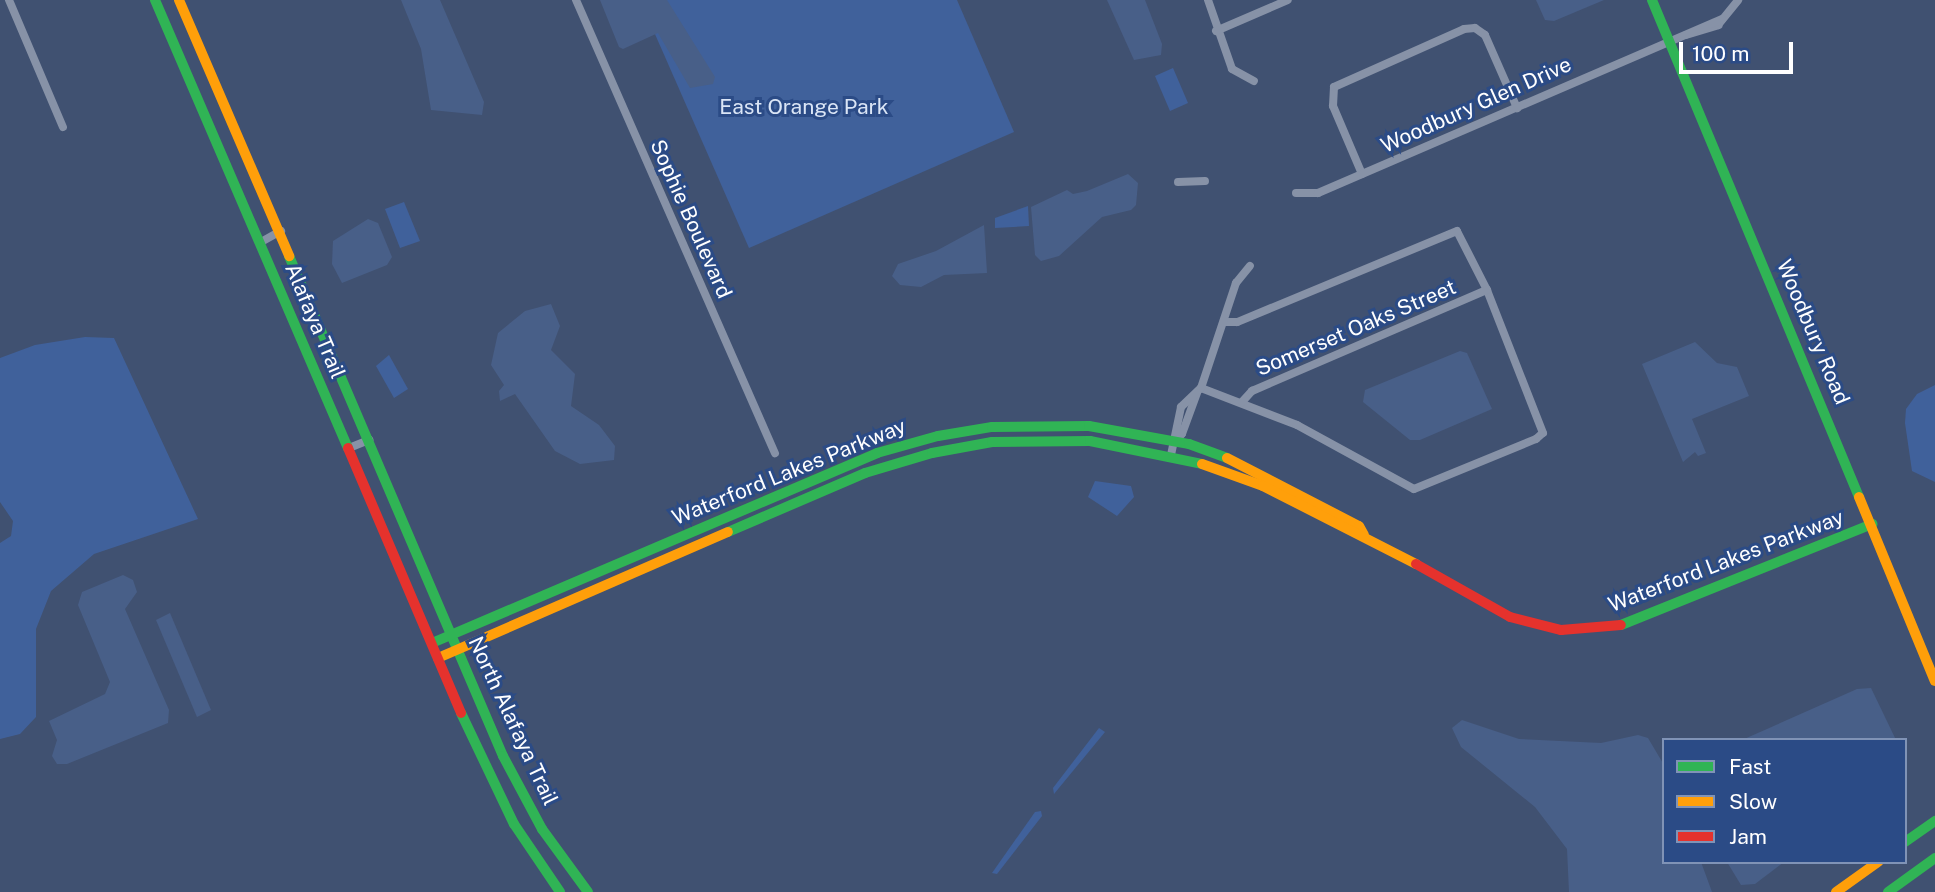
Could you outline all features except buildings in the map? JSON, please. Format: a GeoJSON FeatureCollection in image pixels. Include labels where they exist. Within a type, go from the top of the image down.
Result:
{"type":"FeatureCollection","features":[{"type":"Feature","properties":{"kind":"main road","name":"Alafaya Trail"},"geometry":{"type":"LineString","coordinates":[[155,0],[438,658]]}},
{"type":"Feature","properties":{"kind":"main road","name":"Alafaya Trail"},"geometry":{"type":"LineString","coordinates":[[179,0],[281,231],[452,635]]}},
{"type":"Feature","properties":{"kind":"main road","name":"Woodbury Road"},"geometry":{"type":"LineString","coordinates":[[1652,0],[1935,681]]}},
{"type":"Feature","properties":{"kind":"main road","name":"Waterford Lakes Parkway"},"geometry":{"type":"LineString","coordinates":[[432,643],[877,453],[977,429],[1075,425],[1175,440],[1238,461],[1359,526],[1364,535]]}},
{"type":"Feature","properties":{"kind":"main road","name":"Waterford Lakes Parkway"},"geometry":{"type":"LineString","coordinates":[[438,658],[864,473],[979,444],[1076,440],[1171,455],[1251,481],[1364,535],[1510,617],[1551,629],[1587,631],[1643,619],[1872,524]]}},
{"type":"Feature","properties":{"kind":"main road"},"geometry":{"type":"LineString","coordinates":[[586,593],[598,578],[655,554],[664,544]]}},
{"type":"Feature","properties":{"kind":"main road","name":"North Alafaya Trail"},"geometry":{"type":"LineString","coordinates":[[452,635],[520,790],[588,892]]}},
{"type":"Feature","properties":{"kind":"main road","name":"North Alafaya Trail"},"geometry":{"type":"LineString","coordinates":[[438,658],[500,799],[560,892]]}},
{"type":"Feature","properties":{"kind":"main road"},"geometry":{"type":"LineString","coordinates":[[1907,841],[1935,821]]}},
{"type":"Feature","properties":{"kind":"main road"},"geometry":{"type":"LineString","coordinates":[[1888,892],[1935,858]]}},
{"type":"Feature","properties":{"kind":"main road"},"geometry":{"type":"LineString","coordinates":[[1836,892],[1875,864]]}},
{"type":"Feature","properties":{"kind":"street"},"geometry":{"type":"LineString","coordinates":[[9,0],[63,127]]}},
{"type":"Feature","properties":{"kind":"street","name":"Sophie Boulevard"},"geometry":{"type":"LineString","coordinates":[[576,0],[775,453]]}},
{"type":"Feature","properties":{"kind":"street"},"geometry":{"type":"LineString","coordinates":[[1208,0],[1216,31],[1234,72],[1254,81]]}},
{"type":"Feature","properties":{"kind":"street"},"geometry":{"type":"LineString","coordinates":[[1216,31],[1288,0]]}},
{"type":"Feature","properties":{"kind":"street","name":"Woodbury Glen Drive"},"geometry":{"type":"LineString","coordinates":[[1296,193],[1312,195],[1670,41],[1708,31],[1738,0]]}},
{"type":"Feature","properties":{"kind":"street"},"geometry":{"type":"LineString","coordinates":[[1362,174],[1333,106],[1334,88],[1452,34],[1471,27],[1482,31],[1517,108]]}},
{"type":"Feature","properties":{"kind":"street"},"geometry":{"type":"LineString","coordinates":[[1178,182],[1205,181]]}},
{"type":"Feature","properties":{"kind":"street"},"geometry":{"type":"LineString","coordinates":[[1199,390],[1241,402],[1306,429],[1414,489],[1536,439],[1543,424],[1464,237],[1452,230],[1237,322],[1223,322]]}},
{"type":"Feature","properties":{"kind":"street"},"geometry":{"type":"LineString","coordinates":[[261,242],[281,231]]}},
{"type":"Feature","properties":{"kind":"street"},"geometry":{"type":"LineString","coordinates":[[1171,455],[1175,440],[1172,432],[1181,407],[1199,390],[1238,278],[1250,266]]}},
{"type":"Feature","properties":{"kind":"street","name":"Somerset Oaks Street"},"geometry":{"type":"LineString","coordinates":[[1241,402],[1252,391],[1487,290]]}},
{"type":"Feature","properties":{"kind":"street"},"geometry":{"type":"LineString","coordinates":[[977,429],[979,444]]}},
{"type":"Feature","properties":{"kind":"street"},"geometry":{"type":"LineString","coordinates":[[349,448],[369,440]]}},
{"type":"Feature","properties":{"kind":"green space","name":"East Orange Park"},"geometry":{"type":"Polygon","coordinates":[[[640,0],[957,0],[1014,132],[749,248],[640,0]]]}},
{"type":"Feature","properties":{"kind":"green space"},"geometry":{"type":"Polygon","coordinates":[[[1173,68],[1188,103],[1170,111],[1155,76],[1173,68]]]}},
{"type":"Feature","properties":{"kind":"green space"},"geometry":{"type":"Polygon","coordinates":[[[404,202],[420,241],[400,248],[385,209],[404,202]]]}},
{"type":"Feature","properties":{"kind":"green space"},"geometry":{"type":"Polygon","coordinates":[[[1028,206],[1029,226],[995,228],[995,218],[1028,206]]]}},
{"type":"Feature","properties":{"kind":"green space"},"geometry":{"type":"Polygon","coordinates":[[[85,337],[114,338],[198,519],[94,554],[51,591],[36,629],[36,717],[20,734],[0,739],[0,543],[11,536],[13,521],[0,502],[0,358],[35,345],[85,337]]]}},
{"type":"Feature","properties":{"kind":"green space"},"geometry":{"type":"Polygon","coordinates":[[[389,355],[408,389],[394,398],[376,366],[389,355]]]}},
{"type":"Feature","properties":{"kind":"green space"},"geometry":{"type":"Polygon","coordinates":[[[1935,385],[1935,482],[1912,471],[1905,423],[1906,409],[1917,394],[1935,385]]]}},
{"type":"Feature","properties":{"kind":"green space"},"geometry":{"type":"Polygon","coordinates":[[[1095,481],[1131,486],[1134,497],[1117,516],[1088,497],[1095,481]]]}},
{"type":"Feature","properties":{"kind":"green space"},"geometry":{"type":"Polygon","coordinates":[[[1099,728],[1105,732],[1054,794],[1053,788],[1099,728]]]}},
{"type":"Feature","properties":{"kind":"green space"},"geometry":{"type":"Polygon","coordinates":[[[1041,811],[1042,816],[997,874],[992,873],[1035,812],[1041,811]]]}},
{"type":"Feature","properties":{"kind":"shaded area"},"geometry":{"type":"Polygon","coordinates":[[[401,0],[440,0],[484,102],[482,115],[431,110],[421,49],[401,0]]]}},
{"type":"Feature","properties":{"kind":"shaded area"},"geometry":{"type":"Polygon","coordinates":[[[600,0],[667,0],[715,77],[713,84],[690,88],[658,33],[623,49],[619,47],[600,0]]]}},
{"type":"Feature","properties":{"kind":"shaded area"},"geometry":{"type":"Polygon","coordinates":[[[1107,0],[1145,0],[1162,44],[1161,55],[1134,60],[1107,0]]]}},
{"type":"Feature","properties":{"kind":"shaded area"},"geometry":{"type":"Polygon","coordinates":[[[1536,0],[1604,0],[1554,21],[1545,20],[1536,0]]]}},
{"type":"Feature","properties":{"kind":"shaded area"},"geometry":{"type":"Polygon","coordinates":[[[1128,174],[1138,183],[1136,205],[1131,210],[1102,217],[1059,256],[1041,261],[1035,255],[1031,207],[1067,190],[1073,194],[1087,191],[1128,174]]]}},
{"type":"Feature","properties":{"kind":"shaded area"},"geometry":{"type":"Polygon","coordinates":[[[368,219],[378,223],[392,257],[387,265],[342,283],[332,264],[333,241],[368,219]]]}},
{"type":"Feature","properties":{"kind":"shaded area"},"geometry":{"type":"Polygon","coordinates":[[[984,225],[987,273],[944,275],[921,287],[900,285],[892,276],[898,264],[936,251],[984,225]]]}},
{"type":"Feature","properties":{"kind":"shaded area"},"geometry":{"type":"Polygon","coordinates":[[[551,304],[560,326],[551,350],[575,374],[571,406],[599,425],[615,446],[614,460],[580,464],[555,451],[515,394],[500,401],[499,391],[504,385],[491,365],[498,333],[525,311],[551,304]]]}},
{"type":"Feature","properties":{"kind":"shaded area"},"geometry":{"type":"Polygon","coordinates":[[[1695,342],[1717,363],[1737,367],[1749,396],[1692,419],[1706,453],[1698,456],[1695,452],[1683,462],[1642,364],[1695,342]]]}},
{"type":"Feature","properties":{"kind":"shaded area"},"geometry":{"type":"Polygon","coordinates":[[[1460,351],[1467,353],[1492,409],[1420,440],[1410,440],[1363,402],[1365,390],[1460,351]]]}},
{"type":"Feature","properties":{"kind":"shaded area"},"geometry":{"type":"Polygon","coordinates":[[[123,575],[133,580],[137,592],[125,609],[169,710],[168,723],[67,764],[57,764],[52,756],[57,740],[49,721],[105,694],[110,682],[78,605],[82,592],[123,575]]]}},
{"type":"Feature","properties":{"kind":"shaded area"},"geometry":{"type":"Polygon","coordinates":[[[170,613],[211,710],[197,717],[156,620],[170,613]]]}},
{"type":"Feature","properties":{"kind":"shaded area"},"geometry":{"type":"Polygon","coordinates":[[[1871,688],[1895,738],[1747,738],[1857,689],[1871,688]]]}},
{"type":"Feature","properties":{"kind":"shaded area"},"geometry":{"type":"Polygon","coordinates":[[[1462,720],[1519,739],[1601,743],[1638,735],[1648,738],[1662,762],[1662,864],[1702,864],[1712,892],[1569,892],[1567,849],[1535,807],[1461,747],[1452,728],[1462,720]]]}},
{"type":"Feature","properties":{"kind":"shaded area"},"geometry":{"type":"Polygon","coordinates":[[[1728,864],[1781,864],[1755,884],[1741,885],[1728,864]]]}},
{"type":"Feature","properties":{"kind":"traffic: fast"},"geometry":{"type":"LineString","coordinates":[[155,0],[348,448]]}},
{"type":"Feature","properties":{"kind":"traffic: fast"},"geometry":{"type":"LineString","coordinates":[[1652,0],[1859,497]]}},
{"type":"Feature","properties":{"kind":"traffic: fast"},"geometry":{"type":"LineString","coordinates":[[289,256],[503,756],[542,829],[588,892]]}},
{"type":"Feature","properties":{"kind":"traffic: fast"},"geometry":{"type":"LineString","coordinates":[[432,643],[877,453],[938,436],[992,427],[1089,426],[1189,444],[1227,458]]}},
{"type":"Feature","properties":{"kind":"traffic: fast"},"geometry":{"type":"LineString","coordinates":[[728,532],[865,473],[932,453],[992,442],[1090,441],[1202,464]]}},
{"type":"Feature","properties":{"kind":"traffic: fast"},"geometry":{"type":"LineString","coordinates":[[1621,625],[1872,524]]}},
{"type":"Feature","properties":{"kind":"traffic: fast"},"geometry":{"type":"LineString","coordinates":[[461,713],[514,824],[560,892]]}},
{"type":"Feature","properties":{"kind":"traffic: fast"},"geometry":{"type":"LineString","coordinates":[[1907,841],[1935,821]]}},
{"type":"Feature","properties":{"kind":"traffic: fast"},"geometry":{"type":"LineString","coordinates":[[1888,892],[1935,858]]}},
{"type":"Feature","properties":{"kind":"traffic: slow"},"geometry":{"type":"LineString","coordinates":[[179,0],[289,256]]}},
{"type":"Feature","properties":{"kind":"traffic: slow"},"geometry":{"type":"LineString","coordinates":[[1227,458],[1359,526],[1364,535]]}},
{"type":"Feature","properties":{"kind":"traffic: slow"},"geometry":{"type":"LineString","coordinates":[[1202,464],[1263,486],[1416,564]]}},
{"type":"Feature","properties":{"kind":"traffic: slow"},"geometry":{"type":"LineString","coordinates":[[1859,497],[1935,681]]}},
{"type":"Feature","properties":{"kind":"traffic: slow"},"geometry":{"type":"LineString","coordinates":[[438,658],[728,532]]}},
{"type":"Feature","properties":{"kind":"traffic: slow"},"geometry":{"type":"LineString","coordinates":[[1836,892],[1875,864]]}},
{"type":"Feature","properties":{"kind":"traffic: jam"},"geometry":{"type":"LineString","coordinates":[[348,448],[461,713]]}},
{"type":"Feature","properties":{"kind":"traffic: jam"},"geometry":{"type":"LineString","coordinates":[[1416,564],[1510,617],[1561,630],[1621,625]]}}]}
